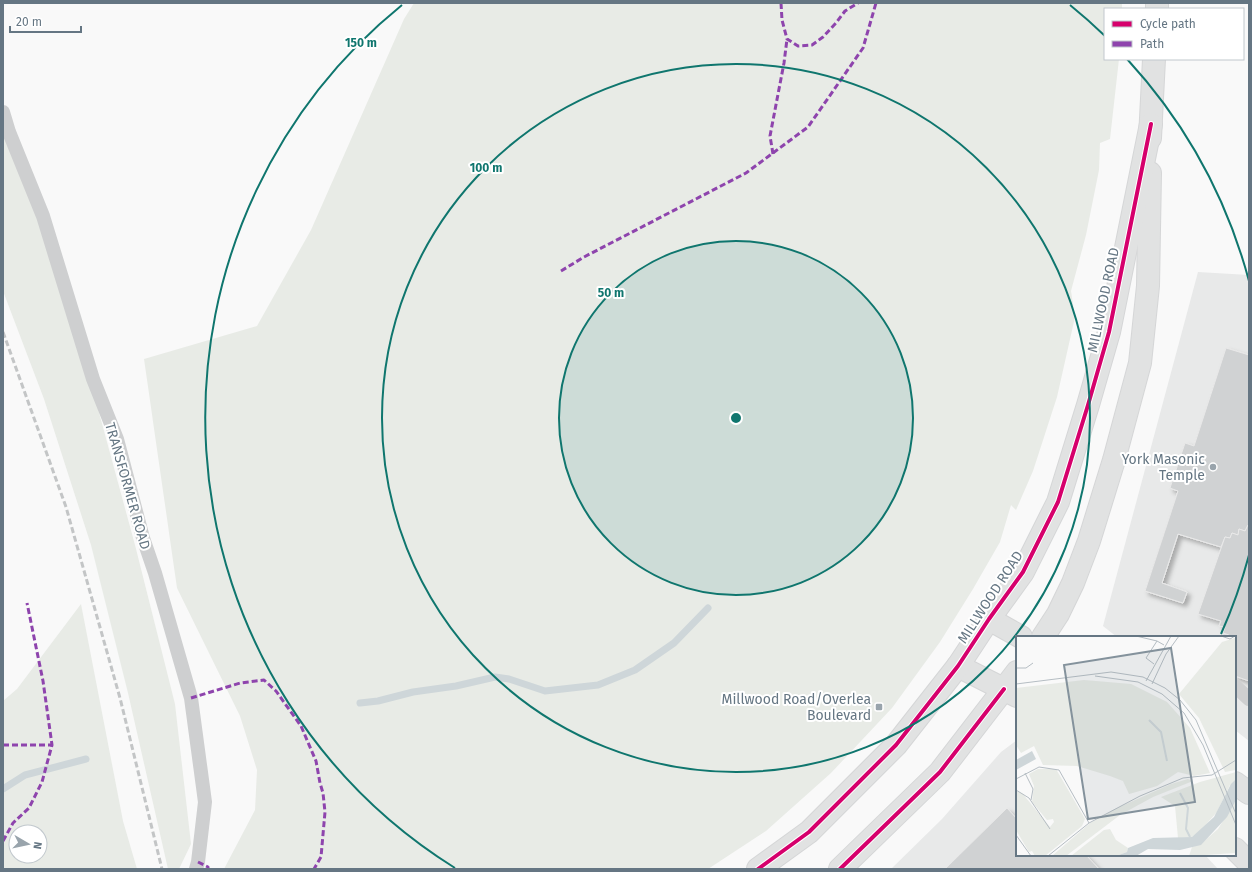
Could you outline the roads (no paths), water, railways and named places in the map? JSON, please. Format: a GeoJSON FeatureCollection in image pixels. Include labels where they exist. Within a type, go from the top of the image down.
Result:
{"type":"FeatureCollection","features":[{"type":"Feature","properties":{"kind":"main road","name":"MILLWOOD ROAD"},"geometry":{"type":"LineString","coordinates":[[1044,636],[1058,614],[1073,583],[1089,541],[1114,460],[1140,363],[1148,286],[1150,124],[1154,60]]}},
{"type":"Feature","properties":{"kind":"main road","name":"MILLWOOD ROAD"},"geometry":{"type":"LineString","coordinates":[[758,869],[809,832],[891,750],[958,666],[989,618],[1023,572],[1058,502],[1109,332],[1150,124]]}},
{"type":"Feature","properties":{"kind":"main road"},"geometry":{"type":"LineString","coordinates":[[989,618],[1019,636]]}},
{"type":"Feature","properties":{"kind":"main road"},"geometry":{"type":"LineString","coordinates":[[840,869],[940,772],[1013,686],[958,666]]}},
{"type":"Feature","properties":{"kind":"main road"},"geometry":{"type":"LineString","coordinates":[[1236,784],[1249,793]]}},
{"type":"Feature","properties":{"kind":"main road"},"geometry":{"type":"LineString","coordinates":[[1236,850],[1249,862]]}},
{"type":"Feature","properties":{"kind":"lane","name":"TRANSFORMER ROAD"},"geometry":{"type":"LineString","coordinates":[[3,112],[9,132],[43,216],[93,379],[117,439],[143,538],[155,573],[191,698],[205,802],[196,869]]}},
{"type":"Feature","properties":{"kind":"lane"},"geometry":{"type":"LineString","coordinates":[[1236,687],[1249,699]]}},
{"type":"Feature","properties":{"kind":"waterway"},"geometry":{"type":"LineString","coordinates":[[360,703],[378,701],[413,692],[456,686],[495,677],[509,679],[545,691],[598,685],[635,670],[674,643],[708,608]]}},
{"type":"Feature","properties":{"kind":"waterway"},"geometry":{"type":"LineString","coordinates":[[3,789],[25,775],[86,759]]}},
{"type":"Feature","properties":{"kind":"railway"},"geometry":{"type":"LineString","coordinates":[[3,332],[66,507],[120,698],[162,869]]}},
{"type":"Feature","properties":{"kind":"place","name":"York Masonic Temple"},"geometry":{"type":"Point","coordinates":[1213,467]}},
{"type":"Feature","properties":{"kind":"place","name":"Millwood Road/Overlea Boulevard"},"geometry":{"type":"Point","coordinates":[879,707]}}]}
